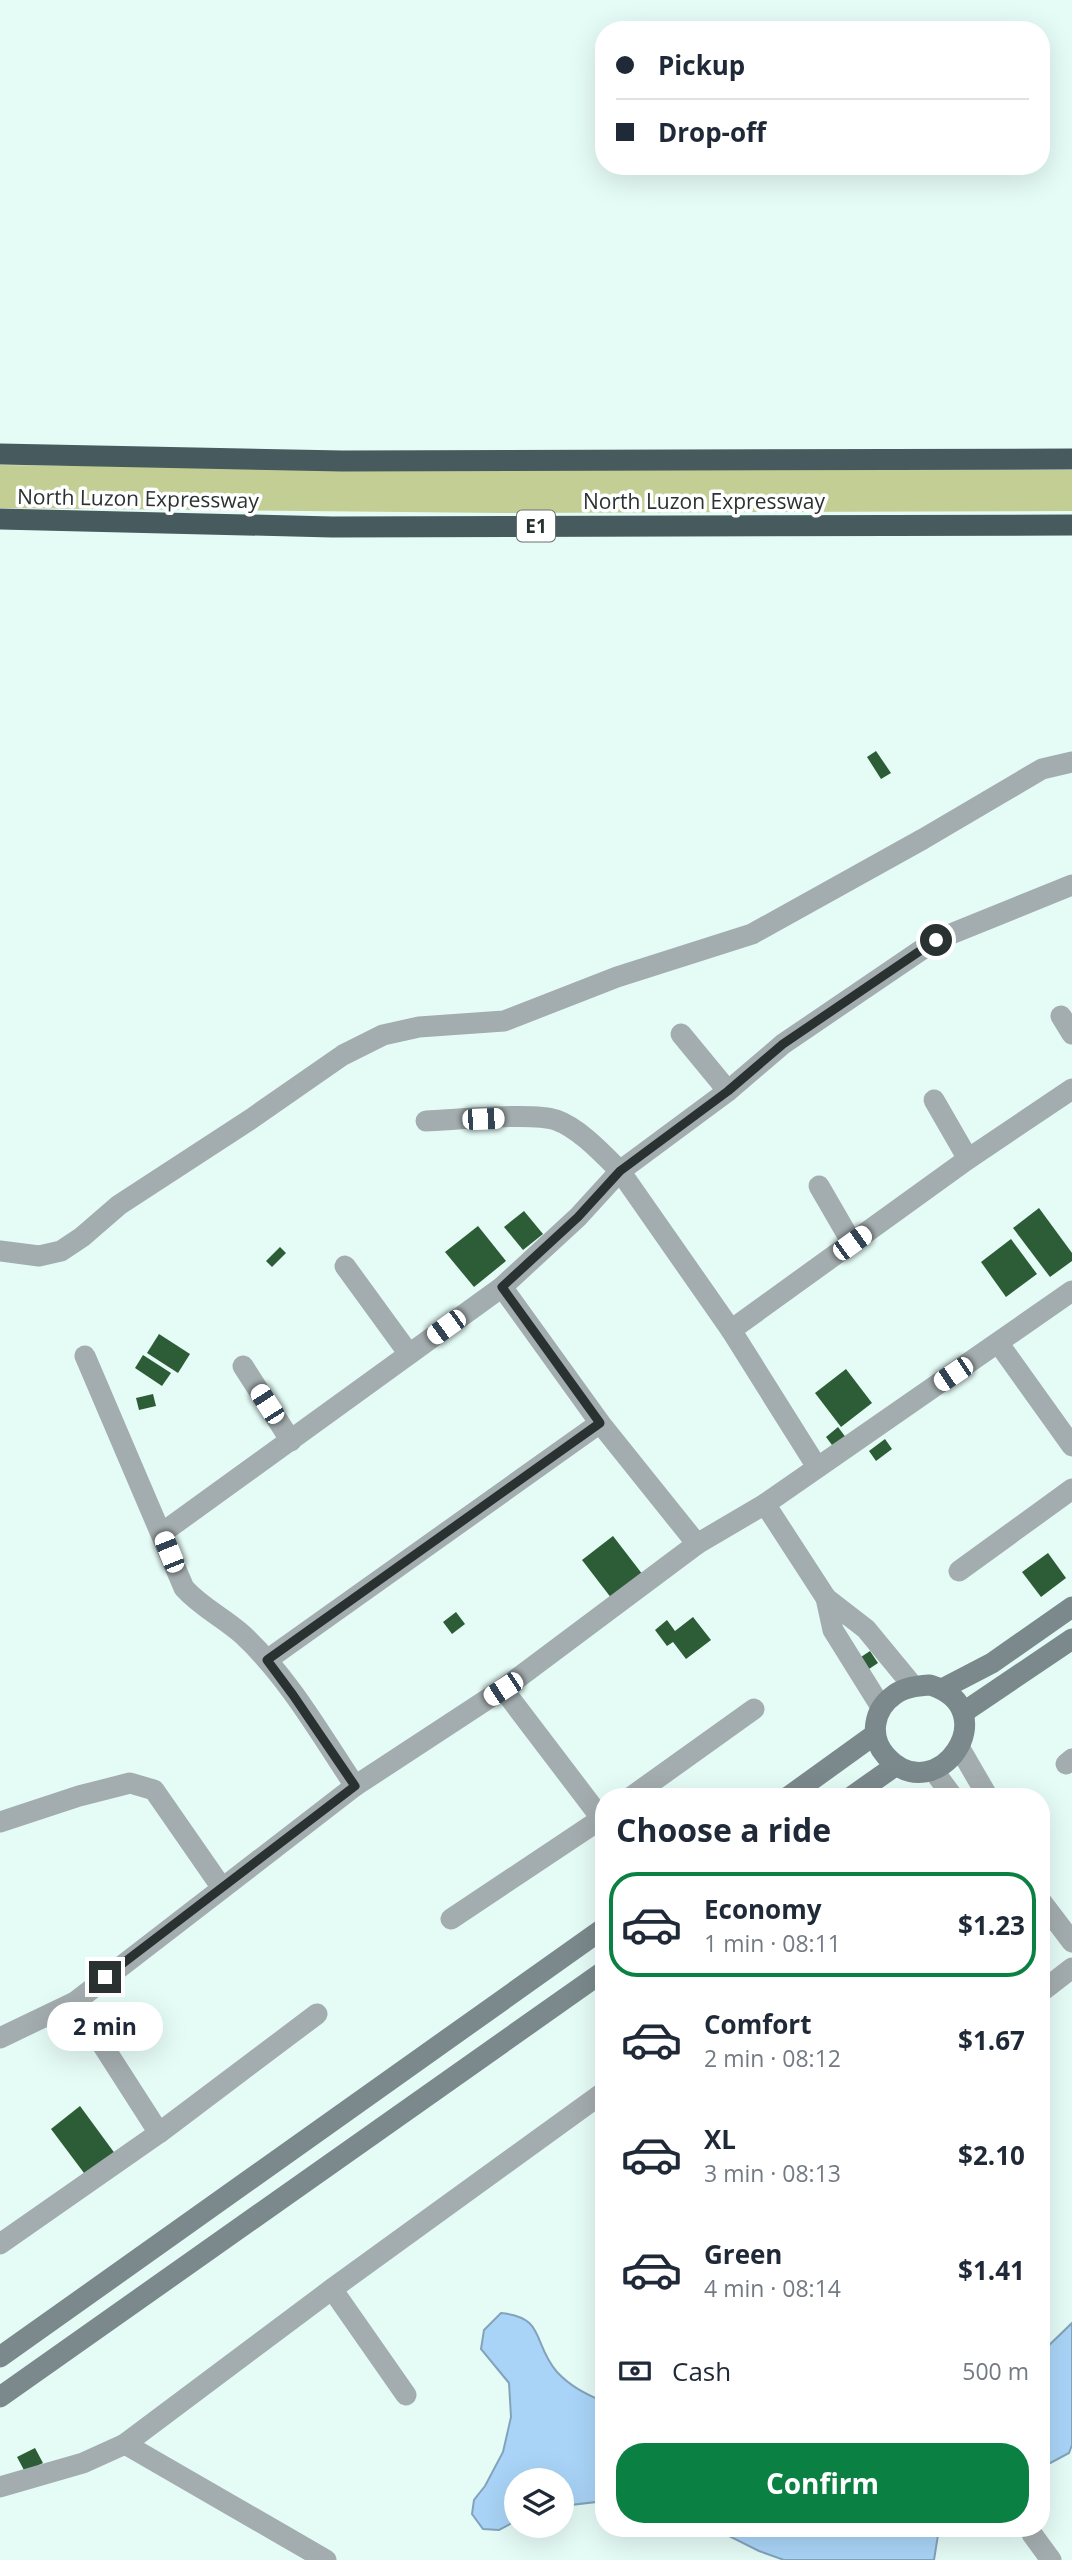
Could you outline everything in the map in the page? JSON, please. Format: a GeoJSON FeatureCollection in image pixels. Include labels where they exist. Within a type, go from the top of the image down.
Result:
{"type":"FeatureCollection","features":[{"type":"Feature","properties":{"kind":"highway","name":"North Luzon Expressway"},"geometry":{"type":"LineString","coordinates":[[0,454],[342,461],[1072,459]]}},
{"type":"Feature","properties":{"kind":"highway","name":"North Luzon Expressway"},"geometry":{"type":"LineString","coordinates":[[0,520],[332,527],[1072,525]]}},
{"type":"Feature","properties":{"kind":"street"},"geometry":{"type":"LineString","coordinates":[[0,1251],[39,1256],[61,1251],[119,1205],[344,1055],[383,1035],[419,1027],[504,1021],[617,976],[752,934],[1042,769],[1072,762]]}},
{"type":"Feature","properties":{"kind":"street"},"geometry":{"type":"LineString","coordinates":[[162,1533],[502,1287],[578,1217],[620,1171],[728,1091],[783,1044],[936,940],[1072,885]]}},
{"type":"Feature","properties":{"kind":"street"},"geometry":{"type":"LineString","coordinates":[[681,1034],[728,1091]]}},
{"type":"Feature","properties":{"kind":"street"},"geometry":{"type":"LineString","coordinates":[[731,1330],[968,1159],[1072,1088]]}},
{"type":"Feature","properties":{"kind":"street"},"geometry":{"type":"LineString","coordinates":[[933,1100],[968,1159]]}},
{"type":"Feature","properties":{"kind":"street"},"geometry":{"type":"LineString","coordinates":[[426,1121],[528,1117],[556,1120],[601,1151],[620,1171],[731,1330],[817,1467]]}},
{"type":"Feature","properties":{"kind":"street"},"geometry":{"type":"LineString","coordinates":[[819,1186],[852,1243]]}},
{"type":"Feature","properties":{"kind":"street"},"geometry":{"type":"LineString","coordinates":[[345,1266],[409,1354]]}},
{"type":"Feature","properties":{"kind":"street"},"geometry":{"type":"LineString","coordinates":[[502,1287],[600,1423],[697,1544]]}},
{"type":"Feature","properties":{"kind":"street"},"geometry":{"type":"LineString","coordinates":[[0,2038],[75,2002],[355,1786],[503,1689],[697,1544],[765,1504],[1072,1291]]}},
{"type":"Feature","properties":{"kind":"street"},"geometry":{"type":"LineString","coordinates":[[999,1343],[1072,1446]]}},
{"type":"Feature","properties":{"kind":"street"},"geometry":{"type":"LineString","coordinates":[[85,1356],[184,1588],[198,1604],[216,1613],[243,1635],[267,1660],[355,1786]]}},
{"type":"Feature","properties":{"kind":"street"},"geometry":{"type":"LineString","coordinates":[[243,1366],[291,1441]]}},
{"type":"Feature","properties":{"kind":"street"},"geometry":{"type":"LineString","coordinates":[[267,1660],[600,1423]]}},
{"type":"Feature","properties":{"kind":"street"},"geometry":{"type":"LineString","coordinates":[[959,1571],[1072,1489]]}},
{"type":"Feature","properties":{"kind":"street"},"geometry":{"type":"LineString","coordinates":[[765,1504],[826,1598],[833,1630],[881,1707]]}},
{"type":"Feature","properties":{"kind":"street"},"geometry":{"type":"LineString","coordinates":[[826,1598],[866,1629],[913,1686]]}},
{"type":"Feature","properties":{"kind":"street"},"geometry":{"type":"LineString","coordinates":[[942,1689],[992,1663],[1072,1607]]}},
{"type":"Feature","properties":{"kind":"street"},"geometry":{"type":"LineString","coordinates":[[964,1712],[1072,1639]]}},
{"type":"Feature","properties":{"kind":"street"},"geometry":{"type":"LineString","coordinates":[[930,1685],[942,1689],[964,1712],[966,1726],[959,1747],[951,1759],[933,1770],[917,1773],[895,1766],[874,1735],[881,1707],[894,1694],[913,1686],[930,1685]]}},
{"type":"Feature","properties":{"kind":"street"},"geometry":{"type":"LineString","coordinates":[[503,1689],[595,1808]]}},
{"type":"Feature","properties":{"kind":"street"},"geometry":{"type":"LineString","coordinates":[[644,1788],[754,1709]]}},
{"type":"Feature","properties":{"kind":"street"},"geometry":{"type":"LineString","coordinates":[[800,1788],[874,1735]]}},
{"type":"Feature","properties":{"kind":"street"},"geometry":{"type":"LineString","coordinates":[[959,1747],[983,1788]]}},
{"type":"Feature","properties":{"kind":"street"},"geometry":{"type":"LineString","coordinates":[[863,1788],[895,1766]]}},
{"type":"Feature","properties":{"kind":"street"},"geometry":{"type":"LineString","coordinates":[[933,1770],[946,1788]]}},
{"type":"Feature","properties":{"kind":"street"},"geometry":{"type":"LineString","coordinates":[[0,1822],[79,1796],[130,1783],[154,1790],[222,1888]]}},
{"type":"Feature","properties":{"kind":"street"},"geometry":{"type":"LineString","coordinates":[[451,1919],[595,1823]]}},
{"type":"Feature","properties":{"kind":"street"},"geometry":{"type":"LineString","coordinates":[[1050,1913],[1072,1942]]}},
{"type":"Feature","properties":{"kind":"street"},"geometry":{"type":"LineString","coordinates":[[0,2357],[595,1934]]}},
{"type":"Feature","properties":{"kind":"street"},"geometry":{"type":"LineString","coordinates":[[1050,1986],[1072,1968]]}},
{"type":"Feature","properties":{"kind":"street"},"geometry":{"type":"LineString","coordinates":[[0,2397],[595,1977]]}},
{"type":"Feature","properties":{"kind":"street"},"geometry":{"type":"LineString","coordinates":[[75,2002],[159,2133]]}},
{"type":"Feature","properties":{"kind":"street"},"geometry":{"type":"LineString","coordinates":[[0,2244],[159,2133],[317,2014]]}},
{"type":"Feature","properties":{"kind":"street"},"geometry":{"type":"LineString","coordinates":[[0,2487],[83,2463],[125,2444],[332,2289],[595,2099]]}},
{"type":"Feature","properties":{"kind":"street"},"geometry":{"type":"LineString","coordinates":[[332,2289],[406,2395]]}},
{"type":"Feature","properties":{"kind":"street"},"geometry":{"type":"LineString","coordinates":[[125,2444],[326,2560]]}},
{"type":"Feature","properties":{"kind":"street"},"geometry":{"type":"LineString","coordinates":[[1034,2537],[1051,2560]]}},
{"type":"Feature","properties":{"kind":"green space"},"geometry":{"type":"Polygon","coordinates":[[[0,465],[490,470],[1072,470],[1072,511],[502,513],[0,508],[0,465]]]}},
{"type":"Feature","properties":{"kind":"water"},"geometry":{"type":"Polygon","coordinates":[[[501,2313],[515,2315],[532,2326],[557,2372],[573,2386],[595,2398],[595,2502],[574,2505],[574,2468],[504,2468],[504,2527],[499,2530],[483,2529],[472,2514],[474,2500],[485,2486],[503,2452],[511,2417],[509,2383],[481,2349],[484,2330],[501,2313]]]}},
{"type":"Feature","properties":{"kind":"water"},"geometry":{"type":"Polygon","coordinates":[[[1072,2323],[1072,2445],[1069,2453],[1050,2463],[1050,2344],[1072,2323]]]}},
{"type":"Feature","properties":{"kind":"water"},"geometry":{"type":"Polygon","coordinates":[[[731,2537],[938,2537],[934,2560],[784,2560],[731,2537]]]}},
{"type":"Feature","properties":{"kind":"building"},"geometry":{"type":"Polygon","coordinates":[[[876,751],[891,773],[881,779],[867,757],[876,751]]]}},
{"type":"Feature","properties":{"kind":"building"},"geometry":{"type":"Polygon","coordinates":[[[1039,1208],[1072,1253],[1072,1261],[1050,1277],[1013,1228],[1039,1208]]]}},
{"type":"Feature","properties":{"kind":"building"},"geometry":{"type":"Polygon","coordinates":[[[524,1211],[543,1234],[523,1250],[504,1227],[524,1211]]]}},
{"type":"Feature","properties":{"kind":"building"},"geometry":{"type":"Polygon","coordinates":[[[478,1226],[506,1261],[474,1287],[445,1252],[478,1226]]]}},
{"type":"Feature","properties":{"kind":"building"},"geometry":{"type":"Polygon","coordinates":[[[1011,1239],[1037,1274],[1006,1297],[981,1262],[1011,1239]]]}},
{"type":"Feature","properties":{"kind":"building"},"geometry":{"type":"Polygon","coordinates":[[[280,1247],[286,1253],[272,1267],[266,1261],[280,1247]]]}},
{"type":"Feature","properties":{"kind":"building"},"geometry":{"type":"Polygon","coordinates":[[[159,1334],[190,1354],[178,1373],[147,1353],[159,1334]]]}},
{"type":"Feature","properties":{"kind":"building"},"geometry":{"type":"Polygon","coordinates":[[[143,1355],[171,1373],[162,1386],[135,1368],[143,1355]]]}},
{"type":"Feature","properties":{"kind":"building"},"geometry":{"type":"Polygon","coordinates":[[[846,1369],[872,1403],[841,1427],[815,1393],[846,1369]]]}},
{"type":"Feature","properties":{"kind":"building"},"geometry":{"type":"Polygon","coordinates":[[[153,1394],[156,1406],[139,1410],[136,1398],[153,1394]]]}},
{"type":"Feature","properties":{"kind":"building"},"geometry":{"type":"Polygon","coordinates":[[[838,1427],[847,1439],[835,1449],[826,1437],[838,1427]]]}},
{"type":"Feature","properties":{"kind":"building"},"geometry":{"type":"Polygon","coordinates":[[[885,1439],[892,1449],[876,1461],[869,1451],[885,1439]]]}},
{"type":"Feature","properties":{"kind":"building"},"geometry":{"type":"Polygon","coordinates":[[[613,1536],[643,1575],[612,1599],[582,1560],[613,1536]]]}},
{"type":"Feature","properties":{"kind":"building"},"geometry":{"type":"Polygon","coordinates":[[[1048,1553],[1066,1578],[1041,1597],[1022,1572],[1048,1553]]]}},
{"type":"Feature","properties":{"kind":"building"},"geometry":{"type":"Polygon","coordinates":[[[456,1612],[465,1624],[452,1634],[443,1622],[456,1612]]]}},
{"type":"Feature","properties":{"kind":"building"},"geometry":{"type":"Polygon","coordinates":[[[693,1617],[711,1640],[686,1659],[673,1642],[667,1646],[655,1630],[667,1620],[675,1631],[693,1617]]]}},
{"type":"Feature","properties":{"kind":"building"},"geometry":{"type":"Polygon","coordinates":[[[870,1651],[878,1663],[866,1671],[858,1659],[870,1651]]]}},
{"type":"Feature","properties":{"kind":"building"},"geometry":{"type":"Polygon","coordinates":[[[80,2106],[116,2155],[87,2177],[51,2129],[80,2106]]]}},
{"type":"Feature","properties":{"kind":"building"},"geometry":{"type":"Polygon","coordinates":[[[35,2448],[43,2463],[25,2472],[17,2457],[35,2448]]]}},
{"type":"Feature","properties":{"kind":"route"},"geometry":{"type":"LineString","coordinates":[[105,1977],[355,1786],[267,1660],[600,1423],[502,1287],[578,1217],[620,1171],[728,1091],[783,1044],[936,940]]}}]}
